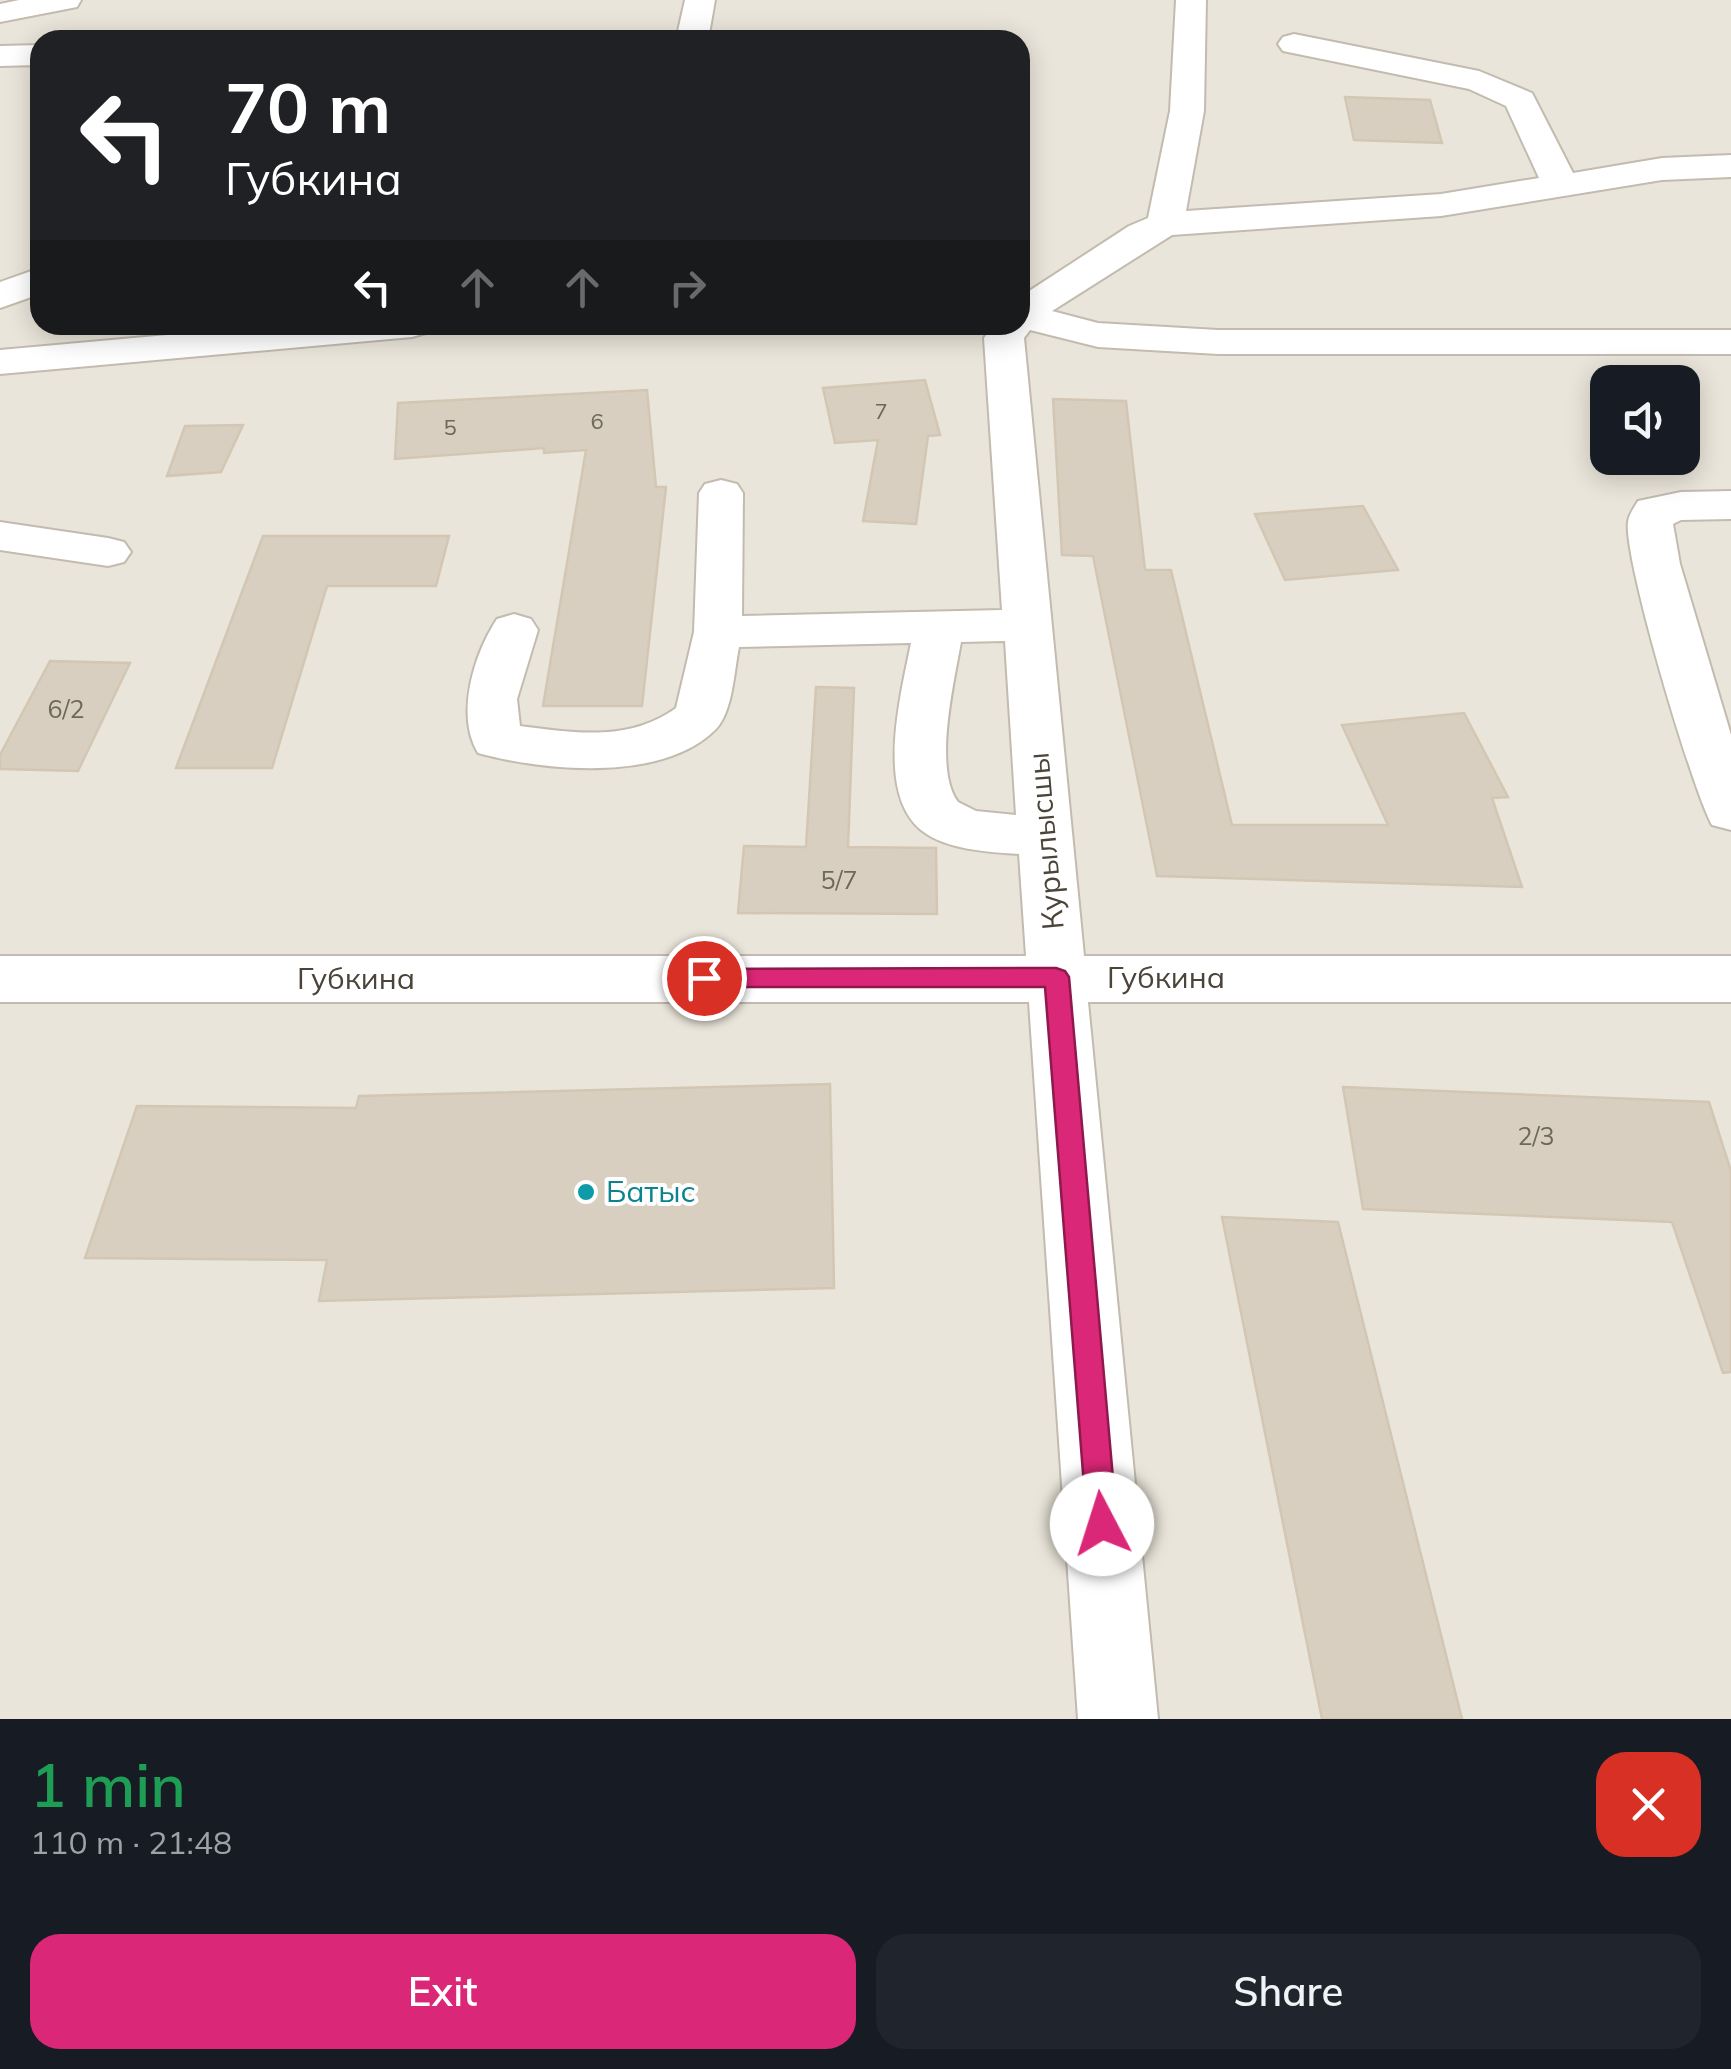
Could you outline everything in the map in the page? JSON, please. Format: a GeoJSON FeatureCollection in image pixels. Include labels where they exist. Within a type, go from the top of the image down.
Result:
{"type":"FeatureCollection","features":[{"type":"Feature","properties":{"kind":"street"},"geometry":{"type":"LineString","coordinates":[[0,14],[66,0]]}},
{"type":"Feature","properties":{"kind":"street"},"geometry":{"type":"LineString","coordinates":[[694,30],[700,0]]}},
{"type":"Feature","properties":{"kind":"street"},"geometry":{"type":"LineString","coordinates":[[1165,224],[1187,111],[1191,0]]}},
{"type":"Feature","properties":{"kind":"street"},"geometry":{"type":"LineString","coordinates":[[1294,44],[1480,81],[1520,100],[1561,186]]}},
{"type":"Feature","properties":{"kind":"street"},"geometry":{"type":"LineString","coordinates":[[0,56],[30,55]]}},
{"type":"Feature","properties":{"kind":"street"},"geometry":{"type":"LineString","coordinates":[[1030,308],[1142,234],[1165,224],[1441,205],[1662,169],[1731,166]]}},
{"type":"Feature","properties":{"kind":"street"},"geometry":{"type":"LineString","coordinates":[[0,296],[30,284]]}},
{"type":"Feature","properties":{"kind":"street"},"geometry":{"type":"LineString","coordinates":[[1030,318],[1098,335],[1218,342],[1731,342]]}},
{"type":"Feature","properties":{"kind":"street","name":"Курылысшы"},"geometry":{"type":"LineString","coordinates":[[1006,335],[1118,1719]]}},
{"type":"Feature","properties":{"kind":"street"},"geometry":{"type":"LineString","coordinates":[[3,371],[170,336]]}},
{"type":"Feature","properties":{"kind":"street"},"geometry":{"type":"LineString","coordinates":[[514,630],[492,698],[496,740],[543,748],[621,747],[661,741],[687,724],[699,716],[718,632],[722,493]]}},
{"type":"Feature","properties":{"kind":"street"},"geometry":{"type":"LineString","coordinates":[[1731,504],[1654,511],[1650,524],[1657,564],[1731,811]]}},
{"type":"Feature","properties":{"kind":"street"},"geometry":{"type":"LineString","coordinates":[[0,536],[108,552]]}},
{"type":"Feature","properties":{"kind":"street"},"geometry":{"type":"LineString","coordinates":[[718,632],[1028,626]]}},
{"type":"Feature","properties":{"kind":"street"},"geometry":{"type":"LineString","coordinates":[[939,627],[926,701],[924,800],[939,816],[971,829],[1046,836]]}},
{"type":"Feature","properties":{"kind":"street","name":"Губкина"},"geometry":{"type":"LineString","coordinates":[[0,979],[1731,980]]}},
{"type":"Feature","properties":{"kind":"shaded area"},"geometry":{"type":"Polygon","coordinates":[[[0,0],[1731,0],[1731,1719],[0,1719],[0,0]]]}},
{"type":"Feature","properties":{"kind":"building"},"geometry":{"type":"Polygon","coordinates":[[[1345,97],[1430,100],[1442,143],[1354,140],[1345,97]]]}},
{"type":"Feature","properties":{"kind":"building"},"geometry":{"type":"Polygon","coordinates":[[[925,380],[940,435],[928,436],[916,524],[863,521],[878,440],[835,443],[823,388],[925,380]]]}},
{"type":"Feature","properties":{"kind":"building"},"geometry":{"type":"Polygon","coordinates":[[[647,390],[656,487],[666,487],[642,706],[543,706],[586,450],[544,453],[544,448],[395,459],[398,403],[647,390]]]}},
{"type":"Feature","properties":{"kind":"building"},"geometry":{"type":"Polygon","coordinates":[[[1053,399],[1126,401],[1145,570],[1171,570],[1232,825],[1388,825],[1342,725],[1464,713],[1508,797],[1492,798],[1522,887],[1157,876],[1093,556],[1062,555],[1053,399]]]}},
{"type":"Feature","properties":{"kind":"building"},"geometry":{"type":"Polygon","coordinates":[[[243,425],[221,472],[167,476],[185,426],[243,425]]]}},
{"type":"Feature","properties":{"kind":"building"},"geometry":{"type":"Polygon","coordinates":[[[1363,506],[1398,570],[1285,580],[1255,514],[1363,506]]]}},
{"type":"Feature","properties":{"kind":"building"},"geometry":{"type":"Polygon","coordinates":[[[263,536],[449,536],[436,586],[327,586],[272,768],[176,768],[263,536]]]}},
{"type":"Feature","properties":{"kind":"building"},"geometry":{"type":"Polygon","coordinates":[[[50,661],[130,663],[78,771],[0,769],[0,755],[50,661]]]}},
{"type":"Feature","properties":{"kind":"building"},"geometry":{"type":"Polygon","coordinates":[[[816,687],[854,688],[848,847],[936,848],[937,914],[738,913],[744,846],[806,847],[816,687]]]}},
{"type":"Feature","properties":{"kind":"building","name":"Батыс"},"geometry":{"type":"Polygon","coordinates":[[[830,1084],[834,1288],[319,1301],[327,1260],[85,1258],[137,1106],[356,1108],[359,1096],[830,1084]]]}},
{"type":"Feature","properties":{"kind":"building"},"geometry":{"type":"Polygon","coordinates":[[[1343,1087],[1709,1102],[1731,1171],[1731,1372],[1723,1373],[1672,1222],[1363,1209],[1343,1087]]]}},
{"type":"Feature","properties":{"kind":"building"},"geometry":{"type":"Polygon","coordinates":[[[1222,1217],[1338,1222],[1462,1719],[1322,1719],[1222,1217]]]}},
{"type":"Feature","properties":{"kind":"place","name":"Батыс"},"geometry":{"type":"Point","coordinates":[586,1192]}},
{"type":"Feature","properties":{"kind":"route"},"geometry":{"type":"LineString","coordinates":[[704,978],[1056,977],[1102,1524]]}}]}
